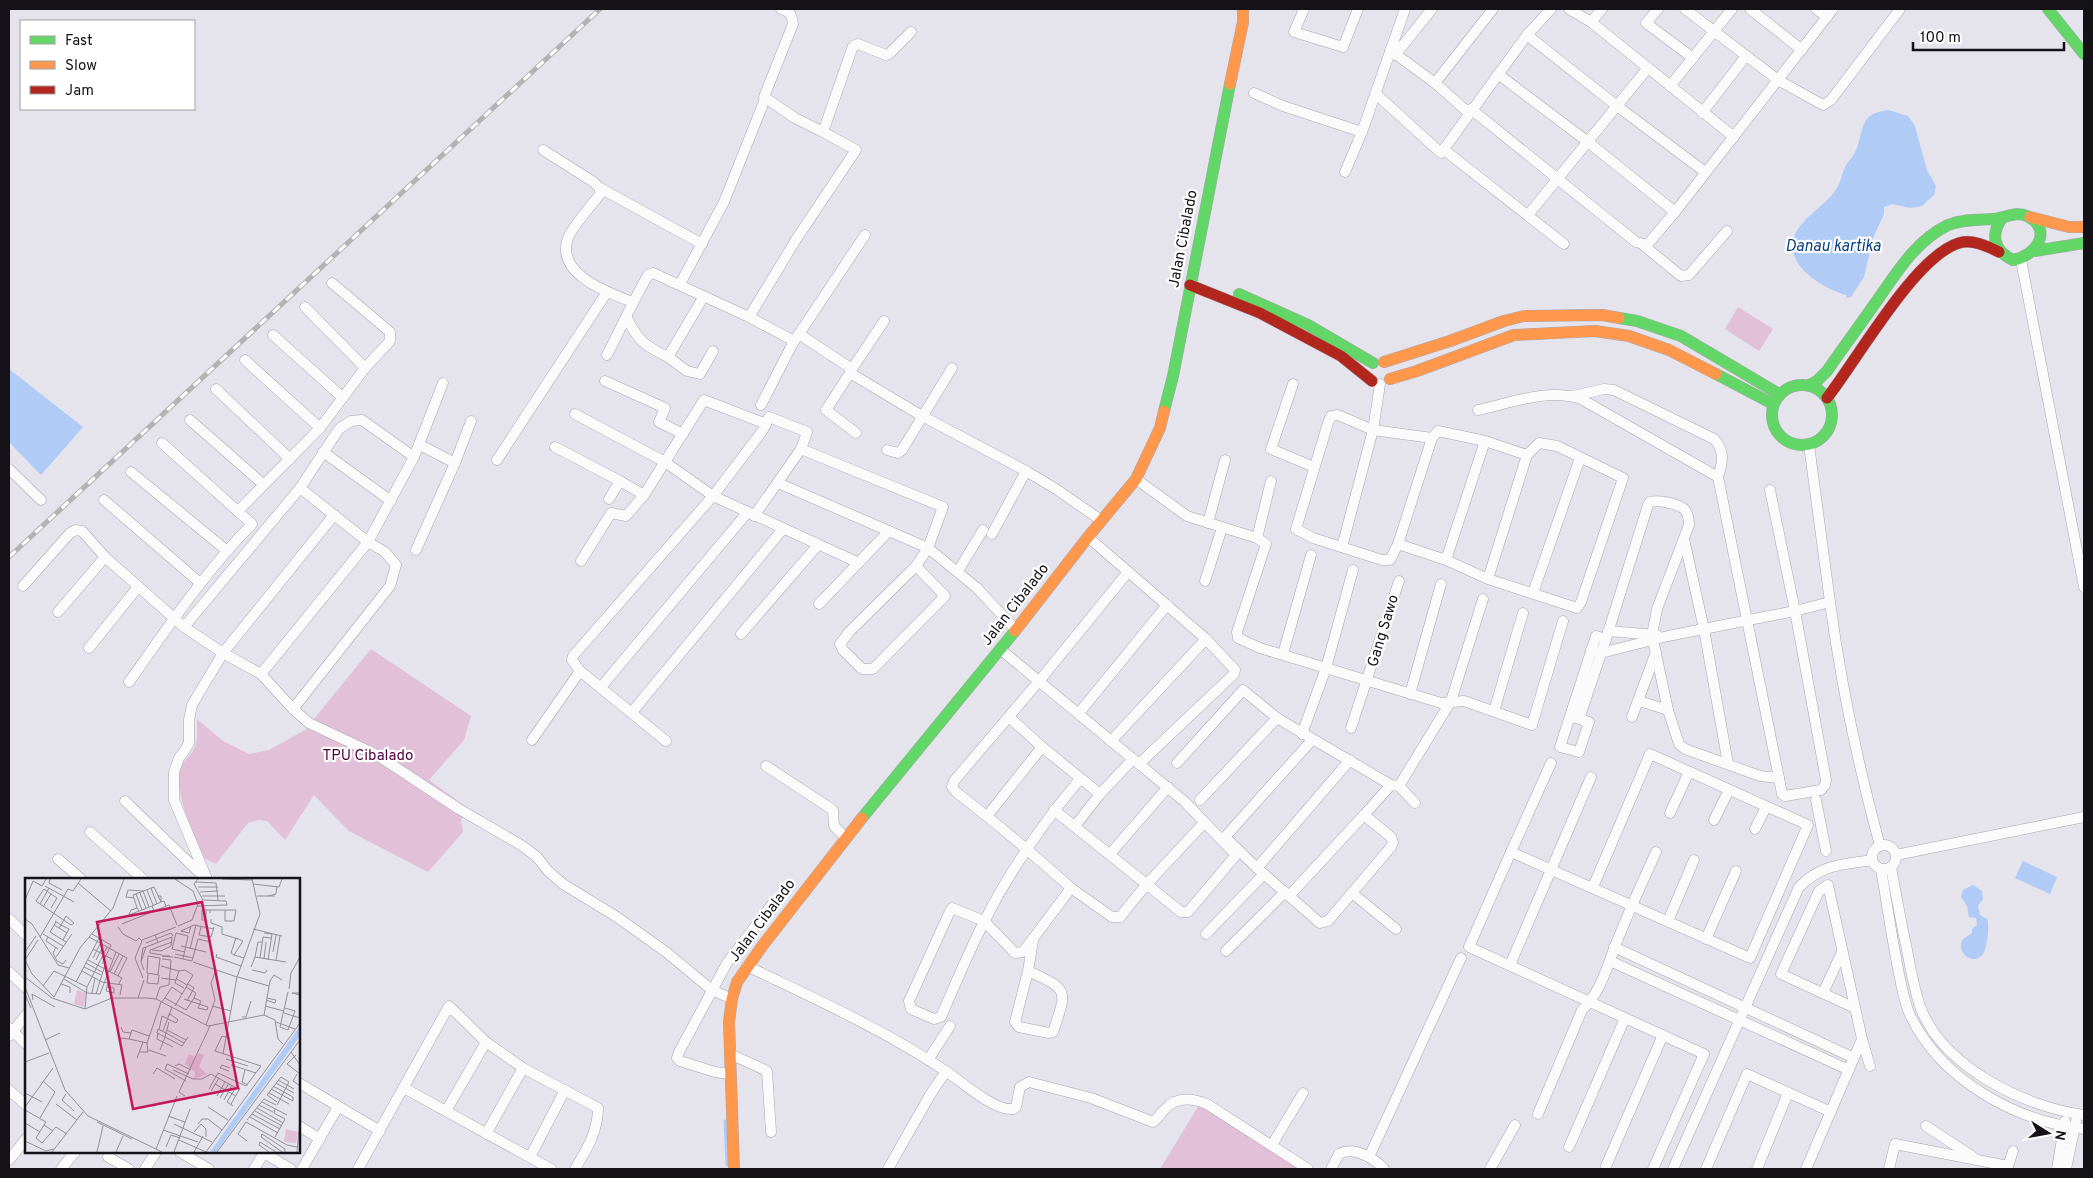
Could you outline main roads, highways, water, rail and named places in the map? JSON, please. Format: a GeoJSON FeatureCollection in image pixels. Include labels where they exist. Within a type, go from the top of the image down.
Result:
{"type":"FeatureCollection","features":[{"type":"Feature","properties":{"kind":"water","name":"Danau kartika"},"geometry":{"type":"Polygon","coordinates":[[[1888,110],[1908,116],[1915,126],[1927,170],[1936,186],[1934,195],[1922,206],[1910,208],[1892,204],[1884,207],[1884,214],[1873,238],[1864,277],[1851,297],[1847,298],[1846,295],[1825,286],[1805,271],[1797,262],[1793,252],[1793,241],[1802,223],[1837,188],[1847,163],[1857,149],[1868,117],[1888,110]]]}},
{"type":"Feature","properties":{"kind":"water"},"geometry":{"type":"Polygon","coordinates":[[[9,369],[83,427],[41,475],[9,442],[9,369]]]}},
{"type":"Feature","properties":{"kind":"water"},"geometry":{"type":"Polygon","coordinates":[[[2023,861],[2057,877],[2050,894],[2015,878],[2023,861]]]}},
{"type":"Feature","properties":{"kind":"water"},"geometry":{"type":"Polygon","coordinates":[[[1973,885],[1982,891],[1983,899],[1978,906],[1980,915],[1988,921],[1988,926],[1984,952],[1980,957],[1973,959],[1964,954],[1961,943],[1962,940],[1972,933],[1972,929],[1977,925],[1976,918],[1969,917],[1967,906],[1961,897],[1963,890],[1973,885]]]}},
{"type":"Feature","properties":{"kind":"waterway"},"geometry":{"type":"LineString","coordinates":[[725,1121],[727,1165]]}},
{"type":"Feature","properties":{"kind":"railway"},"geometry":{"type":"LineString","coordinates":[[9,557],[600,9]]}},
{"type":"Feature","properties":{"kind":"park label","name":"TPU Cibalado"},"geometry":{"type":"Point","coordinates":[368,756]}}]}
